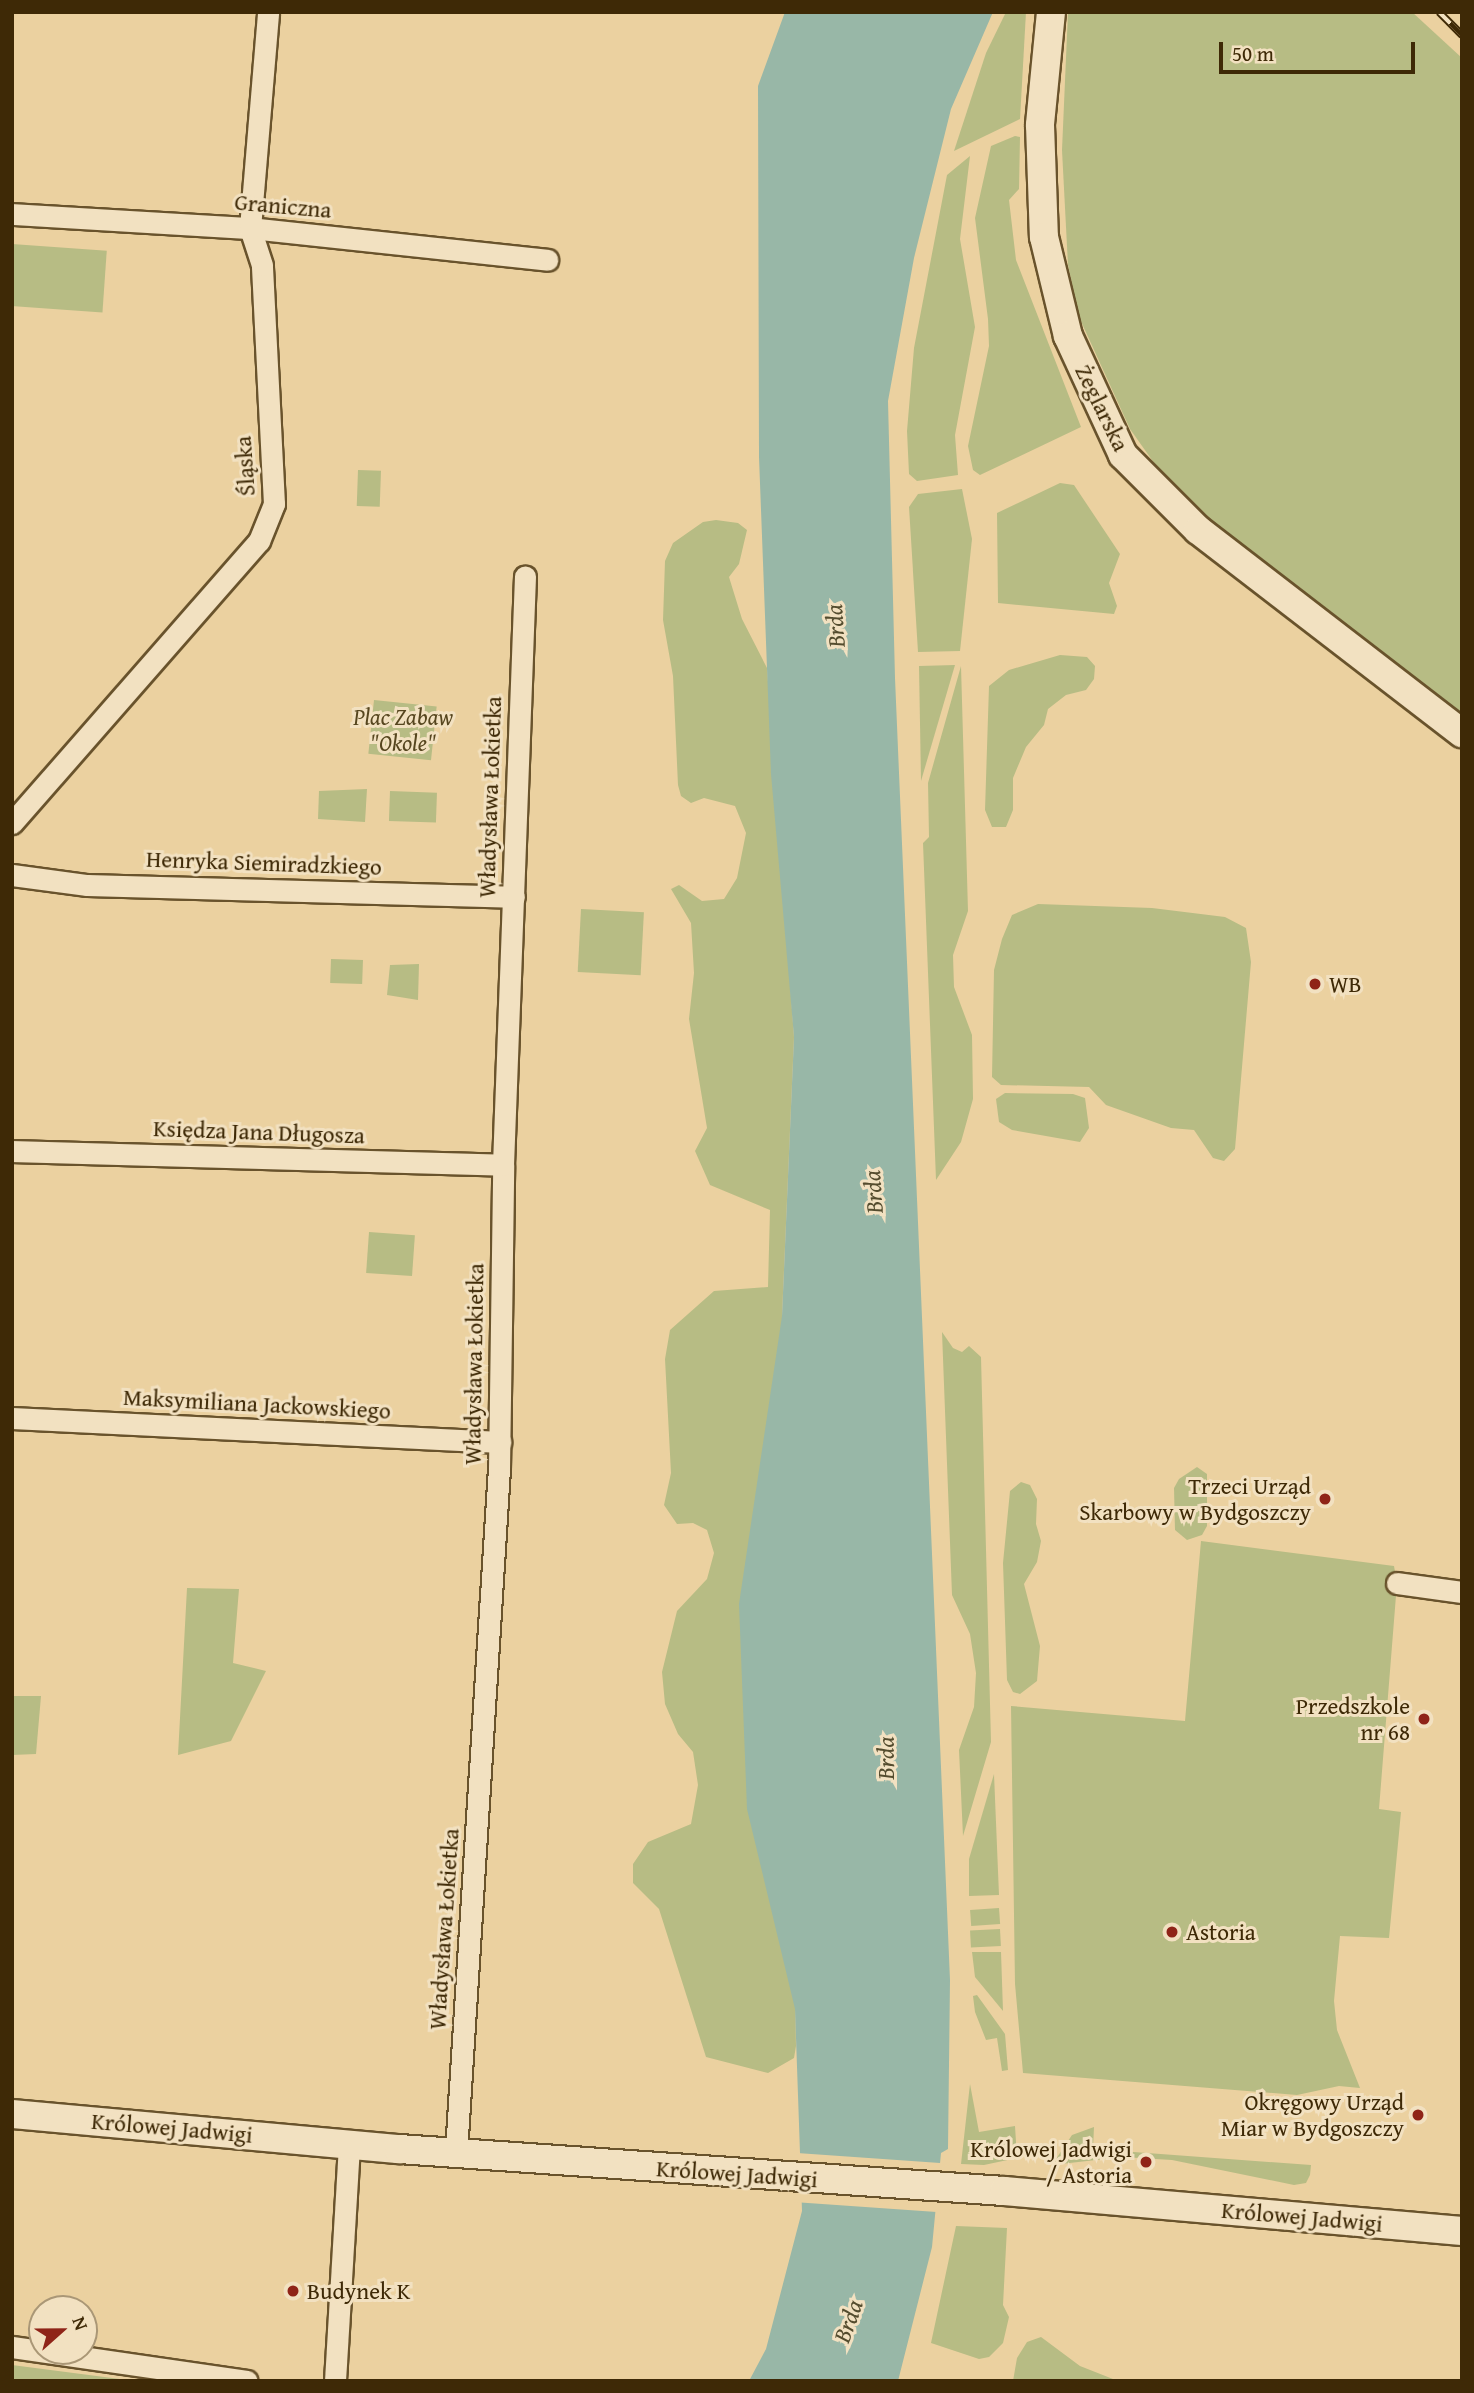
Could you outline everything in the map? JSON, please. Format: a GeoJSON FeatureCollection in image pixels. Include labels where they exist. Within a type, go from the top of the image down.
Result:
{"type":"FeatureCollection","features":[{"type":"Feature","properties":{"kind":"street","name":"Śląska"},"geometry":{"type":"LineString","coordinates":[[12,823],[259,541],[274,504],[262,265],[250,228],[268,12]]}},
{"type":"Feature","properties":{"kind":"street","name":"Żeglarska"},"geometry":{"type":"LineString","coordinates":[[1051,12],[1040,125],[1044,237],[1068,336],[1123,455],[1198,530],[1462,733]]}},
{"type":"Feature","properties":{"kind":"street","name":"Graniczna"},"geometry":{"type":"LineString","coordinates":[[12,214],[250,228],[548,260]]}},
{"type":"Feature","properties":{"kind":"street","name":"Władysława Łokietka"},"geometry":{"type":"LineString","coordinates":[[456,2152],[500,1442],[503,1165],[525,576]]}},
{"type":"Feature","properties":{"kind":"street","name":"Henryka Siemiradzkiego"},"geometry":{"type":"LineString","coordinates":[[12,875],[87,885],[514,897]]}},
{"type":"Feature","properties":{"kind":"street","name":"Księdza Jana Długosza"},"geometry":{"type":"LineString","coordinates":[[12,1151],[503,1165]]}},
{"type":"Feature","properties":{"kind":"street","name":"Maksymiliana Jackowskiego"},"geometry":{"type":"LineString","coordinates":[[12,1418],[500,1442]]}},
{"type":"Feature","properties":{"kind":"street"},"geometry":{"type":"LineString","coordinates":[[1397,1583],[1462,1592]]}},
{"type":"Feature","properties":{"kind":"street","name":"Królowej Jadwigi"},"geometry":{"type":"LineString","coordinates":[[12,2114],[349,2144],[793,2179],[982,2190],[1462,2231]]}},
{"type":"Feature","properties":{"kind":"street"},"geometry":{"type":"LineString","coordinates":[[335,2381],[349,2144]]}},
{"type":"Feature","properties":{"kind":"street"},"geometry":{"type":"LineString","coordinates":[[12,2347],[247,2381]]}},
{"type":"Feature","properties":{"kind":"green space"},"geometry":{"type":"Polygon","coordinates":[[[1006,12],[1026,12],[1020,119],[954,151],[986,53],[1006,12]]]}},
{"type":"Feature","properties":{"kind":"green space"},"geometry":{"type":"Polygon","coordinates":[[[1068,12],[1412,12],[1462,58],[1462,716],[1208,523],[1164,477],[1130,429],[1079,317],[1068,265],[1062,150],[1068,12]]]}},
{"type":"Feature","properties":{"kind":"green space"},"geometry":{"type":"Polygon","coordinates":[[[1015,136],[1020,137],[1019,189],[1009,200],[1016,260],[1081,427],[980,475],[973,470],[968,446],[989,346],[975,218],[991,146],[1015,136]]]}},
{"type":"Feature","properties":{"kind":"green space"},"geometry":{"type":"Polygon","coordinates":[[[970,156],[960,239],[975,327],[955,435],[958,475],[917,481],[909,474],[907,431],[914,348],[947,175],[970,156]]]}},
{"type":"Feature","properties":{"kind":"green space"},"geometry":{"type":"Polygon","coordinates":[[[12,244],[107,251],[102,312],[12,306],[12,244]]]}},
{"type":"Feature","properties":{"kind":"green space"},"geometry":{"type":"Polygon","coordinates":[[[358,470],[381,471],[380,507],[357,506],[358,470]]]}},
{"type":"Feature","properties":{"kind":"green space"},"geometry":{"type":"Polygon","coordinates":[[[1060,483],[1074,485],[1120,554],[1109,583],[1117,606],[1114,614],[998,603],[997,513],[1060,483]]]}},
{"type":"Feature","properties":{"kind":"green space"},"geometry":{"type":"Polygon","coordinates":[[[962,489],[972,539],[960,651],[918,652],[909,507],[918,494],[962,489]]]}},
{"type":"Feature","properties":{"kind":"green space"},"geometry":{"type":"Polygon","coordinates":[[[716,520],[738,523],[747,530],[739,564],[729,577],[742,619],[767,668],[794,1037],[782,1316],[796,2046],[794,2058],[768,2073],[706,2057],[659,1909],[633,1883],[633,1864],[648,1842],[691,1824],[698,1785],[693,1752],[678,1734],[665,1704],[662,1672],[677,1611],[707,1579],[714,1553],[707,1530],[693,1523],[677,1524],[664,1505],[671,1473],[665,1359],[670,1330],[714,1291],[768,1287],[770,1210],[710,1185],[695,1151],[707,1128],[689,1019],[694,973],[691,923],[671,889],[679,885],[702,901],[724,899],[737,878],[746,833],[735,806],[704,798],[691,803],[681,796],[678,785],[673,676],[663,620],[665,561],[673,543],[703,522],[716,520]]]}},
{"type":"Feature","properties":{"kind":"green space"},"geometry":{"type":"Polygon","coordinates":[[[1060,655],[1087,657],[1095,666],[1094,679],[1086,690],[1066,695],[1048,709],[1044,725],[1026,747],[1013,778],[1013,810],[1006,827],[992,827],[985,810],[989,686],[1009,670],[1060,655]]]}},
{"type":"Feature","properties":{"kind":"green space"},"geometry":{"type":"Polygon","coordinates":[[[955,665],[921,781],[919,666],[955,665]]]}},
{"type":"Feature","properties":{"kind":"green space"},"geometry":{"type":"Polygon","coordinates":[[[961,666],[968,911],[953,955],[954,987],[972,1035],[973,1099],[961,1142],[936,1180],[923,843],[929,837],[928,783],[961,666]]]}},
{"type":"Feature","properties":{"kind":"green space","name":"Plac Zabaw \"Okole\""},"geometry":{"type":"Polygon","coordinates":[[[374,700],[437,707],[431,760],[368,754],[374,700]]]}},
{"type":"Feature","properties":{"kind":"green space"},"geometry":{"type":"Polygon","coordinates":[[[367,789],[365,822],[318,819],[319,791],[367,789]]]}},
{"type":"Feature","properties":{"kind":"green space"},"geometry":{"type":"Polygon","coordinates":[[[390,791],[437,793],[436,823],[389,821],[390,791]]]}},
{"type":"Feature","properties":{"kind":"green space"},"geometry":{"type":"Polygon","coordinates":[[[1038,904],[1152,908],[1225,917],[1246,928],[1251,962],[1235,1149],[1224,1161],[1213,1158],[1194,1130],[1171,1128],[1106,1105],[1089,1087],[1001,1085],[992,1077],[994,970],[1002,939],[1012,915],[1038,904]]]}},
{"type":"Feature","properties":{"kind":"green space"},"geometry":{"type":"Polygon","coordinates":[[[581,909],[644,912],[641,975],[578,972],[581,909]]]}},
{"type":"Feature","properties":{"kind":"green space"},"geometry":{"type":"Polygon","coordinates":[[[331,959],[363,960],[362,984],[330,983],[331,959]]]}},
{"type":"Feature","properties":{"kind":"green space"},"geometry":{"type":"Polygon","coordinates":[[[419,964],[418,1000],[387,995],[390,965],[419,964]]]}},
{"type":"Feature","properties":{"kind":"green space"},"geometry":{"type":"Polygon","coordinates":[[[1005,1093],[1073,1094],[1085,1098],[1089,1128],[1080,1142],[1012,1130],[999,1122],[996,1099],[1005,1093]]]}},
{"type":"Feature","properties":{"kind":"green space"},"geometry":{"type":"Polygon","coordinates":[[[369,1232],[415,1235],[412,1276],[366,1273],[369,1232]]]}},
{"type":"Feature","properties":{"kind":"green space"},"geometry":{"type":"Polygon","coordinates":[[[942,1332],[953,1348],[962,1352],[969,1346],[981,1357],[991,1742],[963,1836],[959,1750],[974,1707],[976,1673],[970,1634],[952,1595],[942,1332]]]}},
{"type":"Feature","properties":{"kind":"green space"},"geometry":{"type":"Polygon","coordinates":[[[1197,1467],[1207,1474],[1207,1526],[1202,1535],[1187,1540],[1175,1530],[1174,1488],[1179,1479],[1197,1467]]]}},
{"type":"Feature","properties":{"kind":"green space"},"geometry":{"type":"Polygon","coordinates":[[[1021,1482],[1030,1485],[1037,1499],[1036,1524],[1041,1541],[1037,1562],[1024,1584],[1040,1646],[1037,1681],[1020,1694],[1013,1692],[1007,1680],[1003,1563],[1010,1491],[1021,1482]]]}},
{"type":"Feature","properties":{"kind":"green space"},"geometry":{"type":"Polygon","coordinates":[[[1201,1541],[1394,1566],[1397,1583],[1379,1809],[1401,1812],[1389,1938],[1340,1936],[1334,2001],[1337,2030],[1360,2088],[1339,2086],[1297,2095],[1023,2073],[1015,1984],[1011,1706],[1185,1721],[1201,1541]]]}},
{"type":"Feature","properties":{"kind":"green space"},"geometry":{"type":"Polygon","coordinates":[[[187,1588],[239,1589],[233,1663],[266,1671],[231,1741],[178,1755],[187,1588]]]}},
{"type":"Feature","properties":{"kind":"green space"},"geometry":{"type":"Polygon","coordinates":[[[12,1696],[41,1696],[36,1754],[12,1755],[12,1696]]]}},
{"type":"Feature","properties":{"kind":"green space"},"geometry":{"type":"Polygon","coordinates":[[[994,1774],[999,1895],[969,1896],[969,1859],[994,1774]]]}},
{"type":"Feature","properties":{"kind":"green space"},"geometry":{"type":"Polygon","coordinates":[[[999,1908],[1000,1924],[971,1926],[970,1910],[999,1908]]]}},
{"type":"Feature","properties":{"kind":"green space"},"geometry":{"type":"Polygon","coordinates":[[[1000,1929],[1001,1946],[971,1948],[970,1931],[1000,1929]]]}},
{"type":"Feature","properties":{"kind":"green space"},"geometry":{"type":"Polygon","coordinates":[[[972,1952],[1001,1952],[1003,2011],[975,1977],[972,1952]]]}},
{"type":"Feature","properties":{"kind":"green space"},"geometry":{"type":"Polygon","coordinates":[[[977,1995],[1005,2034],[1008,2070],[1002,2071],[997,2038],[986,2040],[975,2012],[973,1996],[977,1995]]]}},
{"type":"Feature","properties":{"kind":"green space"},"geometry":{"type":"Polygon","coordinates":[[[970,2084],[979,2132],[1015,2126],[1017,2158],[984,2165],[961,2164],[970,2084]]]}},
{"type":"Feature","properties":{"kind":"green space"},"geometry":{"type":"Polygon","coordinates":[[[1094,2127],[1093,2149],[1311,2165],[1310,2175],[1306,2183],[1294,2185],[1172,2160],[1122,2157],[1052,2165],[1072,2135],[1094,2127]]]}},
{"type":"Feature","properties":{"kind":"green space"},"geometry":{"type":"Polygon","coordinates":[[[956,2226],[1007,2228],[1003,2305],[1009,2317],[1003,2343],[989,2357],[979,2359],[931,2343],[956,2226]]]}},
{"type":"Feature","properties":{"kind":"green space"},"geometry":{"type":"Polygon","coordinates":[[[1041,2337],[1080,2366],[1118,2381],[1013,2381],[1017,2358],[1027,2342],[1041,2337]]]}},
{"type":"Feature","properties":{"kind":"green space"},"geometry":{"type":"Polygon","coordinates":[[[12,2365],[135,2381],[12,2381],[12,2365]]]}},
{"type":"Feature","properties":{"kind":"water","name":"Brda"},"geometry":{"type":"Polygon","coordinates":[[[785,12],[993,12],[951,109],[914,258],[888,401],[895,678],[950,1980],[948,2149],[941,2153],[932,2247],[898,2381],[749,2381],[766,2349],[802,2211],[795,2009],[747,1809],[739,1604],[782,1316],[794,1037],[771,774],[759,457],[758,86],[785,12]]]}},
{"type":"Feature","properties":{"kind":"pier"},"geometry":{"type":"Polygon","coordinates":[[[797,2153],[944,2163],[940,2212],[794,2202],[797,2153]]]}},
{"type":"Feature","properties":{"kind":"railway"},"geometry":{"type":"LineString","coordinates":[[1439,12],[1462,35]]}},
{"type":"Feature","properties":{"kind":"place","name":"WB"},"geometry":{"type":"Point","coordinates":[1315,984]}},
{"type":"Feature","properties":{"kind":"place","name":"Trzeci Urząd Skarbowy w Bydgoszczy"},"geometry":{"type":"Point","coordinates":[1325,1499]}},
{"type":"Feature","properties":{"kind":"place","name":"Przedszkole nr 68"},"geometry":{"type":"Point","coordinates":[1424,1719]}},
{"type":"Feature","properties":{"kind":"place","name":"Astoria"},"geometry":{"type":"Point","coordinates":[1172,1932]}},
{"type":"Feature","properties":{"kind":"place","name":"Okręgowy Urząd Miar w Bydgoszczy"},"geometry":{"type":"Point","coordinates":[1418,2115]}},
{"type":"Feature","properties":{"kind":"place","name":"Królowej Jadwigi / Astoria"},"geometry":{"type":"Point","coordinates":[1146,2162]}},
{"type":"Feature","properties":{"kind":"place","name":"Budynek K"},"geometry":{"type":"Point","coordinates":[293,2291]}}]}
